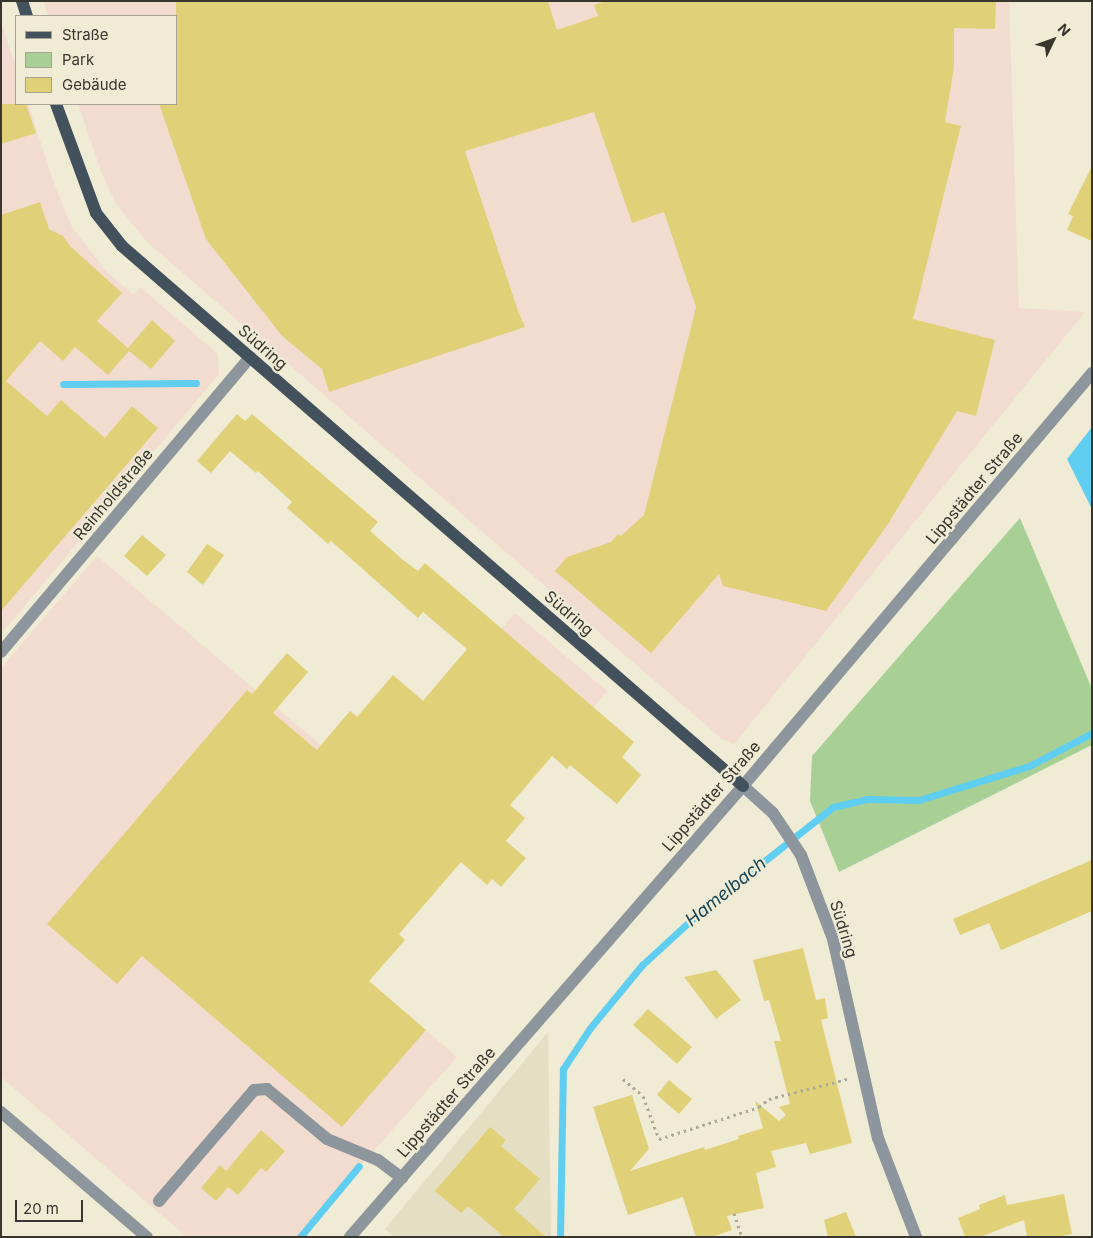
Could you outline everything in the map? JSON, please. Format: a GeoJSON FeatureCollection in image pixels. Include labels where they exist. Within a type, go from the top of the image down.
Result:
{"type":"FeatureCollection","features":[{"type":"Feature","properties":{"kind":"main road"},"geometry":{"type":"LineString","coordinates":[[22,1],[27,15]]}},
{"type":"Feature","properties":{"kind":"main road","name":"Südring"},"geometry":{"type":"LineString","coordinates":[[56,105],[96,213],[122,246],[743,786]]}},
{"type":"Feature","properties":{"kind":"street","name":"Reinholdstraße"},"geometry":{"type":"LineString","coordinates":[[1,652],[250,357]]}},
{"type":"Feature","properties":{"kind":"street","name":"Lippstädter Straße"},"geometry":{"type":"LineString","coordinates":[[350,1237],[743,786],[1092,373]]}},
{"type":"Feature","properties":{"kind":"street","name":"Südring"},"geometry":{"type":"LineString","coordinates":[[743,786],[773,813],[801,855],[833,938],[878,1138],[916,1237]]}},
{"type":"Feature","properties":{"kind":"street"},"geometry":{"type":"LineString","coordinates":[[159,1201],[254,1090],[267,1089],[327,1139],[378,1160],[402,1178]]}},
{"type":"Feature","properties":{"kind":"street"},"geometry":{"type":"LineString","coordinates":[[1,1112],[147,1237]]}},
{"type":"Feature","properties":{"kind":"path"},"geometry":{"type":"LineString","coordinates":[[624,1079],[643,1096],[659,1139],[759,1107],[769,1099],[863,1075]]}},
{"type":"Feature","properties":{"kind":"path"},"geometry":{"type":"LineString","coordinates":[[734,1213],[742,1237]]}},
{"type":"Feature","properties":{"kind":"shaded area"},"geometry":{"type":"Polygon","coordinates":[[[43,1],[1009,1],[1019,308],[1085,312],[734,744],[722,739],[147,242],[116,204],[102,174],[78,105],[178,105],[178,15],[48,15],[43,1]]]}},
{"type":"Feature","properties":{"kind":"shaded area"},"geometry":{"type":"Polygon","coordinates":[[[1,22],[15,64],[15,105],[28,105],[55,186],[72,227],[106,271],[134,295],[140,287],[218,354],[219,374],[1,634],[1,22]]]}},
{"type":"Feature","properties":{"kind":"shaded area"},"geometry":{"type":"Polygon","coordinates":[[[97,556],[321,745],[350,711],[358,717],[393,675],[423,700],[462,655],[472,662],[515,613],[607,691],[363,976],[457,1057],[297,1237],[187,1237],[1,1077],[1,668],[97,556]]]}},
{"type":"Feature","properties":{"kind":"shaded area"},"geometry":{"type":"Polygon","coordinates":[[[548,1032],[551,1237],[394,1237],[385,1229],[548,1032]]]}},
{"type":"Feature","properties":{"kind":"green space"},"geometry":{"type":"Polygon","coordinates":[[[1020,518],[1092,689],[1092,745],[839,872],[810,801],[812,756],[1020,518]]]}},
{"type":"Feature","properties":{"kind":"water"},"geometry":{"type":"Polygon","coordinates":[[[1092,427],[1092,509],[1067,459],[1092,427]]]}},
{"type":"Feature","properties":{"kind":"building"},"geometry":{"type":"Polygon","coordinates":[[[176,1],[548,1],[557,30],[598,16],[594,5],[605,1],[996,1],[995,29],[954,28],[954,67],[945,122],[961,126],[913,319],[995,340],[976,416],[957,411],[888,524],[826,611],[723,586],[719,574],[651,653],[555,571],[567,557],[611,542],[618,534],[621,536],[644,515],[696,307],[664,212],[632,223],[594,112],[465,151],[525,327],[329,392],[322,369],[282,336],[206,239],[159,105],[178,105],[178,15],[176,15],[176,1]]]}},
{"type":"Feature","properties":{"kind":"building"},"geometry":{"type":"Polygon","coordinates":[[[1,104],[26,105],[36,133],[1,144],[1,104]]]}},
{"type":"Feature","properties":{"kind":"building"},"geometry":{"type":"Polygon","coordinates":[[[1092,166],[1092,241],[1067,230],[1073,216],[1068,214],[1092,166]]]}},
{"type":"Feature","properties":{"kind":"building"},"geometry":{"type":"Polygon","coordinates":[[[40,202],[49,229],[63,236],[70,246],[122,293],[97,321],[128,348],[152,320],[175,341],[151,369],[129,351],[108,375],[75,347],[63,361],[40,341],[6,381],[47,416],[61,400],[105,438],[132,406],[158,428],[1,611],[1,215],[40,202]]]}},
{"type":"Feature","properties":{"kind":"building"},"geometry":{"type":"Polygon","coordinates":[[[237,414],[245,421],[252,414],[378,522],[370,531],[402,559],[418,571],[425,563],[634,742],[622,757],[641,775],[617,804],[570,765],[567,769],[552,756],[510,805],[525,818],[506,841],[526,858],[501,887],[492,879],[487,885],[461,862],[399,934],[405,940],[369,981],[426,1030],[342,1127],[142,956],[117,984],[47,924],[247,690],[252,694],[287,653],[308,672],[273,713],[317,750],[350,711],[357,717],[393,675],[423,701],[467,649],[423,612],[418,618],[331,541],[328,544],[287,508],[292,502],[258,471],[256,473],[230,451],[211,473],[197,461],[237,414]]]}},
{"type":"Feature","properties":{"kind":"building"},"geometry":{"type":"Polygon","coordinates":[[[142,535],[166,555],[147,576],[124,556],[142,535]]]}},
{"type":"Feature","properties":{"kind":"building"},"geometry":{"type":"Polygon","coordinates":[[[207,544],[224,555],[203,585],[187,572],[207,544]]]}},
{"type":"Feature","properties":{"kind":"building"},"geometry":{"type":"Polygon","coordinates":[[[1092,860],[1092,911],[1001,950],[989,923],[960,935],[953,919],[1092,860]]]}},
{"type":"Feature","properties":{"kind":"building"},"geometry":{"type":"Polygon","coordinates":[[[803,948],[816,1000],[825,998],[828,1018],[821,1020],[852,1143],[810,1154],[806,1143],[771,1151],[776,1167],[756,1173],[764,1208],[727,1216],[732,1230],[712,1237],[696,1237],[683,1197],[628,1215],[593,1107],[632,1095],[649,1149],[630,1171],[704,1147],[705,1150],[739,1139],[738,1136],[763,1128],[755,1101],[779,1121],[786,1115],[779,1107],[790,1104],[774,1041],[781,1041],[769,1000],[764,1001],[753,960],[803,948]]]}},
{"type":"Feature","properties":{"kind":"building"},"geometry":{"type":"Polygon","coordinates":[[[716,970],[741,1000],[716,1019],[684,977],[716,970]]]}},
{"type":"Feature","properties":{"kind":"building"},"geometry":{"type":"Polygon","coordinates":[[[648,1009],[692,1047],[677,1064],[633,1025],[648,1009]]]}},
{"type":"Feature","properties":{"kind":"building"},"geometry":{"type":"Polygon","coordinates":[[[669,1080],[692,1099],[679,1114],[657,1095],[669,1080]]]}},
{"type":"Feature","properties":{"kind":"building"},"geometry":{"type":"Polygon","coordinates":[[[490,1127],[506,1140],[501,1146],[540,1179],[514,1209],[546,1237],[504,1237],[468,1206],[461,1213],[435,1191],[490,1127]]]}},
{"type":"Feature","properties":{"kind":"building"},"geometry":{"type":"Polygon","coordinates":[[[261,1130],[285,1151],[266,1172],[261,1168],[238,1195],[228,1187],[216,1201],[201,1188],[220,1165],[226,1171],[261,1130]]]}},
{"type":"Feature","properties":{"kind":"building"},"geometry":{"type":"Polygon","coordinates":[[[1064,1194],[1072,1234],[1058,1237],[1027,1237],[1024,1220],[980,1237],[965,1237],[958,1218],[980,1209],[979,1205],[1005,1195],[1007,1205],[1064,1194]]]}},
{"type":"Feature","properties":{"kind":"building"},"geometry":{"type":"Polygon","coordinates":[[[846,1212],[856,1237],[828,1237],[824,1220],[846,1212]]]}},
{"type":"Feature","properties":{"kind":"waterway"},"geometry":{"type":"LineString","coordinates":[[63,384],[196,383]]}},
{"type":"Feature","properties":{"kind":"waterway","name":"Hamelbach"},"geometry":{"type":"LineString","coordinates":[[560,1237],[563,1069],[590,1028],[642,965],[702,910],[833,807],[868,799],[919,800],[1029,766],[1092,733]]}},
{"type":"Feature","properties":{"kind":"waterway"},"geometry":{"type":"LineString","coordinates":[[300,1237],[359,1166]]}}]}
